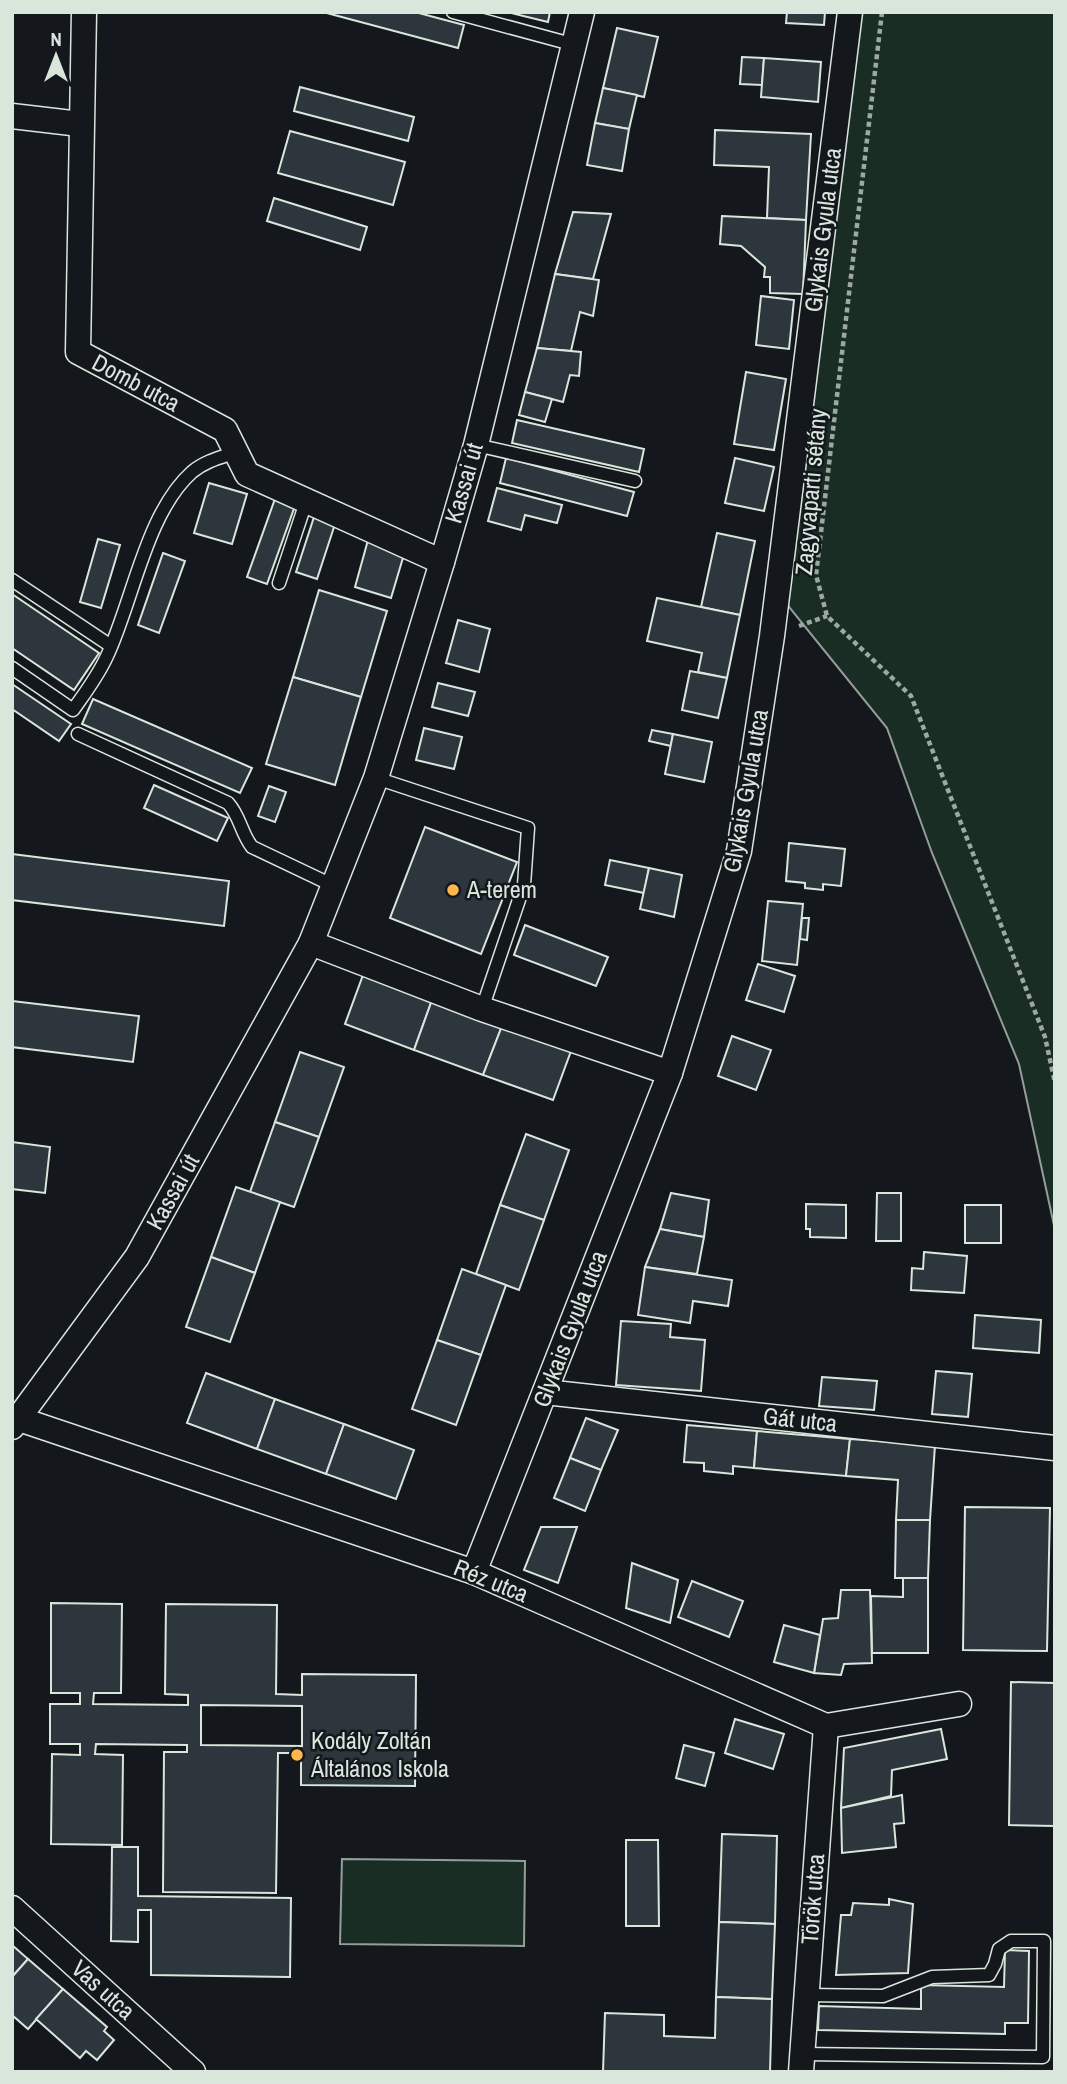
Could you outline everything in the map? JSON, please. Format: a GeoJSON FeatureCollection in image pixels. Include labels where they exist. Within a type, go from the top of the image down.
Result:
{"type":"FeatureCollection","features":[{"type":"Feature","properties":{"kind":"street","name":"Domb utca"},"geometry":{"type":"LineString","coordinates":[[84,12],[78,352],[225,430],[247,474],[442,562]]}},
{"type":"Feature","properties":{"kind":"street","name":"Kassai út"},"geometry":{"type":"LineString","coordinates":[[16,1423],[137,1257],[311,943],[334,886],[376,778],[442,562],[475,445],[582,12]]}},
{"type":"Feature","properties":{"kind":"street","name":"Glykais Gyula utca"},"geometry":{"type":"LineString","coordinates":[[474,1572],[670,1073],[739,851],[772,636],[850,12]]}},
{"type":"Feature","properties":{"kind":"street"},"geometry":{"type":"LineString","coordinates":[[12,116],[80,124]]}},
{"type":"Feature","properties":{"kind":"street"},"geometry":{"type":"LineString","coordinates":[[311,943],[482,1009],[670,1073]]}},
{"type":"Feature","properties":{"kind":"street","name":"Gát utca"},"geometry":{"type":"LineString","coordinates":[[545,1392],[1055,1448]]}},
{"type":"Feature","properties":{"kind":"street","name":"Réz utca"},"geometry":{"type":"LineString","coordinates":[[16,1423],[474,1572],[826,1726]]}},
{"type":"Feature","properties":{"kind":"street"},"geometry":{"type":"LineString","coordinates":[[826,1726],[959,1704]]}},
{"type":"Feature","properties":{"kind":"street","name":"Török utca"},"geometry":{"type":"LineString","coordinates":[[801,2063],[826,1726]]}},
{"type":"Feature","properties":{"kind":"street","name":"Vas utca"},"geometry":{"type":"LineString","coordinates":[[12,1908],[193,2072]]}},
{"type":"Feature","properties":{"kind":"lane"},"geometry":{"type":"LineString","coordinates":[[453,12],[575,45]]}},
{"type":"Feature","properties":{"kind":"lane"},"geometry":{"type":"LineString","coordinates":[[475,445],[635,481]]}},
{"type":"Feature","properties":{"kind":"lane"},"geometry":{"type":"LineString","coordinates":[[12,668],[73,710],[95,679],[111,646],[158,521],[173,495],[193,471],[207,462],[236,452]]}},
{"type":"Feature","properties":{"kind":"lane"},"geometry":{"type":"LineString","coordinates":[[278,583],[307,499]]}},
{"type":"Feature","properties":{"kind":"lane"},"geometry":{"type":"LineString","coordinates":[[12,580],[111,646]]}},
{"type":"Feature","properties":{"kind":"lane"},"geometry":{"type":"LineString","coordinates":[[78,734],[229,803],[236,812],[245,839],[251,847],[334,886]]}},
{"type":"Feature","properties":{"kind":"lane"},"geometry":{"type":"LineString","coordinates":[[376,778],[528,828],[524,885],[482,1009]]}},
{"type":"Feature","properties":{"kind":"lane"},"geometry":{"type":"LineString","coordinates":[[801,2063],[1043,2057],[1044,1941],[1011,1941],[999,1949],[989,1975],[932,1978],[883,1996],[806,1995]]}},
{"type":"Feature","properties":{"kind":"path","name":"Zagyvaparti sétány"},"geometry":{"type":"LineString","coordinates":[[882,12],[816,575],[827,616],[911,696],[1045,1037],[1055,1083]]}},
{"type":"Feature","properties":{"kind":"green space"},"geometry":{"type":"Polygon","coordinates":[[[844,12],[1055,12],[1055,1230],[1019,1064],[932,853],[887,728],[785,602],[844,12]]]}},
{"type":"Feature","properties":{"kind":"green space"},"geometry":{"type":"Polygon","coordinates":[[[342,1859],[525,1861],[524,1946],[340,1944],[342,1859]]]}},
{"type":"Feature","properties":{"kind":"building"},"geometry":{"type":"Polygon","coordinates":[[[323,12],[415,12],[464,25],[458,48],[323,12]]]}},
{"type":"Feature","properties":{"kind":"building"},"geometry":{"type":"Polygon","coordinates":[[[507,12],[550,12],[548,22],[507,12]]]}},
{"type":"Feature","properties":{"kind":"building"},"geometry":{"type":"Polygon","coordinates":[[[787,12],[825,12],[824,25],[786,23],[787,12]]]}},
{"type":"Feature","properties":{"kind":"building"},"geometry":{"type":"Polygon","coordinates":[[[617,28],[658,37],[644,97],[603,88],[617,28]]]}},
{"type":"Feature","properties":{"kind":"building"},"geometry":{"type":"Polygon","coordinates":[[[742,57],[764,58],[762,85],[740,84],[742,57]]]}},
{"type":"Feature","properties":{"kind":"building"},"geometry":{"type":"Polygon","coordinates":[[[764,58],[821,62],[818,102],[761,97],[764,58]]]}},
{"type":"Feature","properties":{"kind":"building"},"geometry":{"type":"Polygon","coordinates":[[[300,87],[414,117],[408,141],[294,111],[300,87]]]}},
{"type":"Feature","properties":{"kind":"building"},"geometry":{"type":"Polygon","coordinates":[[[603,88],[637,95],[629,129],[595,123],[603,88]]]}},
{"type":"Feature","properties":{"kind":"building"},"geometry":{"type":"Polygon","coordinates":[[[595,123],[629,129],[622,171],[587,165],[595,123]]]}},
{"type":"Feature","properties":{"kind":"building"},"geometry":{"type":"Polygon","coordinates":[[[715,130],[811,134],[806,220],[767,218],[769,167],[714,165],[715,130]]]}},
{"type":"Feature","properties":{"kind":"building"},"geometry":{"type":"Polygon","coordinates":[[[290,131],[405,162],[393,205],[278,173],[290,131]]]}},
{"type":"Feature","properties":{"kind":"building"},"geometry":{"type":"Polygon","coordinates":[[[274,198],[367,227],[360,250],[267,221],[274,198]]]}},
{"type":"Feature","properties":{"kind":"building"},"geometry":{"type":"Polygon","coordinates":[[[573,212],[611,214],[593,279],[555,274],[573,212]]]}},
{"type":"Feature","properties":{"kind":"building"},"geometry":{"type":"Polygon","coordinates":[[[722,216],[806,220],[803,294],[770,293],[770,277],[764,277],[765,267],[741,246],[720,244],[722,216]]]}},
{"type":"Feature","properties":{"kind":"building"},"geometry":{"type":"Polygon","coordinates":[[[555,274],[599,280],[593,316],[580,312],[571,351],[537,348],[555,274]]]}},
{"type":"Feature","properties":{"kind":"building"},"geometry":{"type":"Polygon","coordinates":[[[761,296],[794,300],[789,349],[756,345],[761,296]]]}},
{"type":"Feature","properties":{"kind":"building"},"geometry":{"type":"Polygon","coordinates":[[[537,348],[581,352],[579,376],[570,375],[563,402],[525,392],[537,348]]]}},
{"type":"Feature","properties":{"kind":"building"},"geometry":{"type":"Polygon","coordinates":[[[746,372],[786,379],[774,450],[734,444],[746,372]]]}},
{"type":"Feature","properties":{"kind":"building"},"geometry":{"type":"Polygon","coordinates":[[[525,392],[552,399],[545,422],[519,415],[525,392]]]}},
{"type":"Feature","properties":{"kind":"building"},"geometry":{"type":"Polygon","coordinates":[[[517,420],[644,449],[639,472],[512,443],[517,420]]]}},
{"type":"Feature","properties":{"kind":"building"},"geometry":{"type":"Polygon","coordinates":[[[506,458],[634,492],[627,516],[500,483],[506,458]]]}},
{"type":"Feature","properties":{"kind":"building"},"geometry":{"type":"Polygon","coordinates":[[[735,458],[774,467],[764,511],[725,503],[735,458]]]}},
{"type":"Feature","properties":{"kind":"building"},"geometry":{"type":"Polygon","coordinates":[[[209,483],[247,494],[232,544],[194,533],[209,483]]]}},
{"type":"Feature","properties":{"kind":"building"},"geometry":{"type":"Polygon","coordinates":[[[497,488],[562,505],[557,523],[525,515],[521,530],[488,521],[497,488]]]}},
{"type":"Feature","properties":{"kind":"building"},"geometry":{"type":"Polygon","coordinates":[[[276,496],[296,503],[267,584],[247,577],[276,496]]]}},
{"type":"Feature","properties":{"kind":"building"},"geometry":{"type":"Polygon","coordinates":[[[315,514],[336,521],[317,579],[296,572],[315,514]]]}},
{"type":"Feature","properties":{"kind":"building"},"geometry":{"type":"Polygon","coordinates":[[[717,533],[755,541],[740,615],[701,607],[717,533]]]}},
{"type":"Feature","properties":{"kind":"building"},"geometry":{"type":"Polygon","coordinates":[[[98,539],[120,545],[101,608],[80,602],[98,539]]]}},
{"type":"Feature","properties":{"kind":"building"},"geometry":{"type":"Polygon","coordinates":[[[368,540],[405,551],[391,598],[355,587],[368,540]]]}},
{"type":"Feature","properties":{"kind":"building"},"geometry":{"type":"Polygon","coordinates":[[[163,553],[185,561],[159,633],[138,625],[163,553]]]}},
{"type":"Feature","properties":{"kind":"building"},"geometry":{"type":"Polygon","coordinates":[[[319,590],[387,611],[361,697],[293,677],[319,590]]]}},
{"type":"Feature","properties":{"kind":"building"},"geometry":{"type":"Polygon","coordinates":[[[12,594],[99,653],[74,690],[12,648],[12,594]]]}},
{"type":"Feature","properties":{"kind":"building"},"geometry":{"type":"Polygon","coordinates":[[[657,598],[740,615],[727,678],[698,672],[702,653],[647,641],[657,598]]]}},
{"type":"Feature","properties":{"kind":"building"},"geometry":{"type":"Polygon","coordinates":[[[458,620],[490,629],[479,672],[446,663],[458,620]]]}},
{"type":"Feature","properties":{"kind":"building"},"geometry":{"type":"Polygon","coordinates":[[[690,671],[727,678],[718,718],[682,710],[690,671]]]}},
{"type":"Feature","properties":{"kind":"building"},"geometry":{"type":"Polygon","coordinates":[[[293,677],[361,697],[335,785],[266,764],[293,677]]]}},
{"type":"Feature","properties":{"kind":"building"},"geometry":{"type":"Polygon","coordinates":[[[438,683],[475,692],[468,716],[432,707],[438,683]]]}},
{"type":"Feature","properties":{"kind":"building"},"geometry":{"type":"Polygon","coordinates":[[[12,684],[71,724],[59,741],[12,709],[12,684]]]}},
{"type":"Feature","properties":{"kind":"building"},"geometry":{"type":"Polygon","coordinates":[[[93,699],[252,768],[240,793],[82,724],[93,699]]]}},
{"type":"Feature","properties":{"kind":"building"},"geometry":{"type":"Polygon","coordinates":[[[424,728],[462,737],[454,769],[416,760],[424,728]]]}},
{"type":"Feature","properties":{"kind":"building"},"geometry":{"type":"Polygon","coordinates":[[[652,730],[673,734],[671,746],[649,741],[652,730]]]}},
{"type":"Feature","properties":{"kind":"building"},"geometry":{"type":"Polygon","coordinates":[[[673,734],[712,742],[704,782],[665,774],[673,734]]]}},
{"type":"Feature","properties":{"kind":"building"},"geometry":{"type":"Polygon","coordinates":[[[154,785],[228,818],[217,841],[144,808],[154,785]]]}},
{"type":"Feature","properties":{"kind":"building"},"geometry":{"type":"Polygon","coordinates":[[[269,786],[286,792],[275,822],[258,816],[269,786]]]}},
{"type":"Feature","properties":{"kind":"building","name":"A-terem"},"geometry":{"type":"Polygon","coordinates":[[[425,827],[517,862],[481,954],[390,918],[425,827]]]}},
{"type":"Feature","properties":{"kind":"building"},"geometry":{"type":"Polygon","coordinates":[[[789,843],[845,849],[841,886],[823,884],[823,890],[805,888],[805,883],[786,881],[789,843]]]}},
{"type":"Feature","properties":{"kind":"building"},"geometry":{"type":"Polygon","coordinates":[[[12,854],[229,881],[224,926],[12,900],[12,854]]]}},
{"type":"Feature","properties":{"kind":"building"},"geometry":{"type":"Polygon","coordinates":[[[610,860],[649,868],[644,893],[605,885],[610,860]]]}},
{"type":"Feature","properties":{"kind":"building"},"geometry":{"type":"Polygon","coordinates":[[[649,868],[682,875],[674,917],[640,909],[649,868]]]}},
{"type":"Feature","properties":{"kind":"building"},"geometry":{"type":"Polygon","coordinates":[[[768,901],[803,904],[797,965],[762,961],[768,901]]]}},
{"type":"Feature","properties":{"kind":"building"},"geometry":{"type":"Polygon","coordinates":[[[802,918],[809,918],[807,940],[800,939],[802,918]]]}},
{"type":"Feature","properties":{"kind":"building"},"geometry":{"type":"Polygon","coordinates":[[[525,925],[608,957],[596,986],[514,955],[525,925]]]}},
{"type":"Feature","properties":{"kind":"building"},"geometry":{"type":"Polygon","coordinates":[[[758,964],[795,976],[784,1012],[746,1000],[758,964]]]}},
{"type":"Feature","properties":{"kind":"building"},"geometry":{"type":"Polygon","coordinates":[[[363,975],[432,1000],[414,1050],[345,1024],[363,975]]]}},
{"type":"Feature","properties":{"kind":"building"},"geometry":{"type":"Polygon","coordinates":[[[432,1000],[502,1026],[483,1075],[414,1050],[432,1000]]]}},
{"type":"Feature","properties":{"kind":"building"},"geometry":{"type":"Polygon","coordinates":[[[12,1001],[139,1016],[133,1062],[12,1047],[12,1001]]]}},
{"type":"Feature","properties":{"kind":"building"},"geometry":{"type":"Polygon","coordinates":[[[502,1026],[571,1051],[553,1100],[483,1075],[502,1026]]]}},
{"type":"Feature","properties":{"kind":"building"},"geometry":{"type":"Polygon","coordinates":[[[732,1036],[771,1050],[756,1090],[718,1076],[732,1036]]]}},
{"type":"Feature","properties":{"kind":"building"},"geometry":{"type":"Polygon","coordinates":[[[300,1052],[344,1067],[319,1137],[275,1122],[300,1052]]]}},
{"type":"Feature","properties":{"kind":"building"},"geometry":{"type":"Polygon","coordinates":[[[275,1122],[319,1137],[294,1207],[250,1192],[275,1122]]]}},
{"type":"Feature","properties":{"kind":"building"},"geometry":{"type":"Polygon","coordinates":[[[526,1134],[569,1150],[544,1220],[500,1205],[526,1134]]]}},
{"type":"Feature","properties":{"kind":"building"},"geometry":{"type":"Polygon","coordinates":[[[12,1142],[50,1147],[45,1193],[12,1189],[12,1142]]]}},
{"type":"Feature","properties":{"kind":"building"},"geometry":{"type":"Polygon","coordinates":[[[236,1187],[280,1202],[255,1273],[211,1257],[236,1187]]]}},
{"type":"Feature","properties":{"kind":"building"},"geometry":{"type":"Polygon","coordinates":[[[671,1193],[709,1200],[704,1237],[660,1229],[671,1193]]]}},
{"type":"Feature","properties":{"kind":"building"},"geometry":{"type":"Polygon","coordinates":[[[877,1193],[901,1193],[901,1241],[876,1241],[877,1193]]]}},
{"type":"Feature","properties":{"kind":"building"},"geometry":{"type":"Polygon","coordinates":[[[806,1204],[846,1205],[846,1238],[810,1237],[810,1229],[806,1229],[806,1204]]]}},
{"type":"Feature","properties":{"kind":"building"},"geometry":{"type":"Polygon","coordinates":[[[500,1205],[544,1220],[519,1290],[476,1274],[500,1205]]]}},
{"type":"Feature","properties":{"kind":"building"},"geometry":{"type":"Polygon","coordinates":[[[965,1205],[1001,1205],[1001,1243],[965,1243],[965,1205]]]}},
{"type":"Feature","properties":{"kind":"building"},"geometry":{"type":"Polygon","coordinates":[[[660,1229],[704,1237],[697,1274],[645,1267],[660,1229]]]}},
{"type":"Feature","properties":{"kind":"building"},"geometry":{"type":"Polygon","coordinates":[[[924,1252],[967,1256],[964,1293],[911,1290],[912,1268],[923,1269],[924,1252]]]}},
{"type":"Feature","properties":{"kind":"building"},"geometry":{"type":"Polygon","coordinates":[[[211,1257],[255,1273],[230,1342],[186,1327],[211,1257]]]}},
{"type":"Feature","properties":{"kind":"building"},"geometry":{"type":"Polygon","coordinates":[[[645,1267],[732,1280],[728,1306],[693,1301],[690,1323],[638,1315],[645,1267]]]}},
{"type":"Feature","properties":{"kind":"building"},"geometry":{"type":"Polygon","coordinates":[[[462,1269],[506,1285],[481,1355],[437,1340],[462,1269]]]}},
{"type":"Feature","properties":{"kind":"building"},"geometry":{"type":"Polygon","coordinates":[[[975,1315],[1041,1320],[1039,1353],[973,1348],[975,1315]]]}},
{"type":"Feature","properties":{"kind":"building"},"geometry":{"type":"Polygon","coordinates":[[[621,1321],[671,1324],[670,1337],[705,1340],[701,1391],[616,1385],[621,1321]]]}},
{"type":"Feature","properties":{"kind":"building"},"geometry":{"type":"Polygon","coordinates":[[[437,1340],[481,1355],[456,1425],[412,1409],[437,1340]]]}},
{"type":"Feature","properties":{"kind":"building"},"geometry":{"type":"Polygon","coordinates":[[[936,1371],[972,1374],[968,1417],[932,1414],[936,1371]]]}},
{"type":"Feature","properties":{"kind":"building"},"geometry":{"type":"Polygon","coordinates":[[[206,1373],[275,1399],[257,1449],[187,1423],[206,1373]]]}},
{"type":"Feature","properties":{"kind":"building"},"geometry":{"type":"Polygon","coordinates":[[[822,1377],[877,1381],[874,1410],[819,1406],[822,1377]]]}},
{"type":"Feature","properties":{"kind":"building"},"geometry":{"type":"Polygon","coordinates":[[[275,1399],[344,1424],[326,1474],[257,1449],[275,1399]]]}},
{"type":"Feature","properties":{"kind":"building"},"geometry":{"type":"Polygon","coordinates":[[[586,1418],[618,1430],[601,1470],[570,1458],[586,1418]]]}},
{"type":"Feature","properties":{"kind":"building"},"geometry":{"type":"Polygon","coordinates":[[[344,1424],[414,1450],[396,1499],[326,1474],[344,1424]]]}},
{"type":"Feature","properties":{"kind":"building"},"geometry":{"type":"Polygon","coordinates":[[[687,1425],[757,1431],[754,1468],[733,1466],[733,1474],[704,1471],[704,1463],[684,1462],[687,1425]]]}},
{"type":"Feature","properties":{"kind":"building"},"geometry":{"type":"Polygon","coordinates":[[[757,1431],[850,1439],[846,1476],[754,1468],[757,1431]]]}},
{"type":"Feature","properties":{"kind":"building"},"geometry":{"type":"Polygon","coordinates":[[[850,1439],[935,1445],[930,1520],[896,1520],[898,1480],[846,1476],[850,1439]]]}},
{"type":"Feature","properties":{"kind":"building"},"geometry":{"type":"Polygon","coordinates":[[[570,1458],[601,1470],[585,1511],[554,1498],[570,1458]]]}},
{"type":"Feature","properties":{"kind":"building"},"geometry":{"type":"Polygon","coordinates":[[[965,1507],[1050,1508],[1047,1651],[963,1650],[965,1507]]]}},
{"type":"Feature","properties":{"kind":"building"},"geometry":{"type":"Polygon","coordinates":[[[896,1520],[930,1520],[928,1578],[895,1578],[896,1520]]]}},
{"type":"Feature","properties":{"kind":"building"},"geometry":{"type":"Polygon","coordinates":[[[541,1527],[577,1527],[558,1583],[524,1570],[541,1527]]]}},
{"type":"Feature","properties":{"kind":"building"},"geometry":{"type":"Polygon","coordinates":[[[632,1563],[678,1580],[670,1623],[626,1608],[632,1563]]]}},
{"type":"Feature","properties":{"kind":"building"},"geometry":{"type":"Polygon","coordinates":[[[903,1578],[928,1578],[928,1653],[872,1653],[871,1596],[903,1597],[903,1578]]]}},
{"type":"Feature","properties":{"kind":"building"},"geometry":{"type":"Polygon","coordinates":[[[692,1581],[743,1601],[729,1637],[678,1617],[692,1581]]]}},
{"type":"Feature","properties":{"kind":"building"},"geometry":{"type":"Polygon","coordinates":[[[841,1590],[870,1590],[872,1663],[844,1664],[841,1675],[814,1673],[823,1619],[838,1618],[841,1590]]]}},
{"type":"Feature","properties":{"kind":"building"},"geometry":{"type":"Polygon","coordinates":[[[51,1603],[122,1604],[121,1693],[94,1693],[93,1704],[188,1705],[188,1695],[165,1694],[166,1604],[277,1605],[276,1694],[302,1695],[302,1674],[416,1675],[415,1786],[301,1785],[301,1753],[278,1753],[276,1893],[163,1892],[164,1752],[187,1752],[187,1745],[96,1744],[95,1754],[123,1755],[122,1845],[51,1844],[52,1754],[80,1755],[80,1744],[50,1744],[50,1704],[80,1704],[80,1693],[51,1693],[51,1603]],[[201,1705],[201,1745],[302,1746],[302,1706],[201,1705]]]}},
{"type":"Feature","properties":{"kind":"building"},"geometry":{"type":"Polygon","coordinates":[[[784,1625],[820,1635],[814,1673],[774,1662],[784,1625]]]}},
{"type":"Feature","properties":{"kind":"building"},"geometry":{"type":"Polygon","coordinates":[[[1011,1682],[1055,1683],[1055,1826],[1009,1825],[1011,1682]]]}},
{"type":"Feature","properties":{"kind":"building"},"geometry":{"type":"Polygon","coordinates":[[[735,1719],[784,1734],[773,1769],[725,1753],[735,1719]]]}},
{"type":"Feature","properties":{"kind":"building"},"geometry":{"type":"Polygon","coordinates":[[[941,1729],[947,1759],[892,1770],[891,1796],[841,1808],[844,1748],[941,1729]]]}},
{"type":"Feature","properties":{"kind":"building"},"geometry":{"type":"Polygon","coordinates":[[[684,1745],[714,1753],[705,1786],[676,1778],[684,1745]]]}},
{"type":"Feature","properties":{"kind":"building"},"geometry":{"type":"Polygon","coordinates":[[[902,1795],[904,1823],[894,1824],[896,1847],[842,1853],[841,1808],[902,1795]]]}},
{"type":"Feature","properties":{"kind":"building"},"geometry":{"type":"Polygon","coordinates":[[[722,1834],[777,1836],[775,1924],[719,1922],[722,1834]]]}},
{"type":"Feature","properties":{"kind":"building"},"geometry":{"type":"Polygon","coordinates":[[[626,1840],[658,1840],[659,1926],[626,1926],[626,1840]]]}},
{"type":"Feature","properties":{"kind":"building"},"geometry":{"type":"Polygon","coordinates":[[[112,1847],[138,1847],[138,1896],[291,1898],[290,1977],[151,1975],[151,1910],[138,1910],[138,1942],[111,1941],[112,1847]]]}},
{"type":"Feature","properties":{"kind":"building"},"geometry":{"type":"Polygon","coordinates":[[[889,1899],[913,1904],[908,1973],[836,1975],[841,1915],[851,1915],[853,1903],[889,1905],[889,1899]]]}},
{"type":"Feature","properties":{"kind":"building"},"geometry":{"type":"Polygon","coordinates":[[[719,1922],[775,1924],[772,1999],[716,1997],[719,1922]]]}},
{"type":"Feature","properties":{"kind":"building"},"geometry":{"type":"Polygon","coordinates":[[[12,1945],[28,1959],[12,1977],[12,1945]]]}},
{"type":"Feature","properties":{"kind":"building"},"geometry":{"type":"Polygon","coordinates":[[[1005,1950],[1029,1951],[1028,2023],[1005,2023],[1005,2034],[818,2030],[819,2006],[921,2009],[921,1985],[1004,1987],[1005,1950]]]}},
{"type":"Feature","properties":{"kind":"building"},"geometry":{"type":"Polygon","coordinates":[[[28,1959],[63,1989],[28,2029],[12,2015],[12,1977],[28,1959]]]}},
{"type":"Feature","properties":{"kind":"building"},"geometry":{"type":"Polygon","coordinates":[[[63,1989],[107,2027],[104,2031],[114,2040],[97,2060],[86,2051],[80,2058],[36,2019],[63,1989]]]}},
{"type":"Feature","properties":{"kind":"building"},"geometry":{"type":"Polygon","coordinates":[[[716,1997],[772,1999],[770,2072],[603,2072],[605,2013],[664,2015],[664,2036],[715,2038],[716,1997]]]}},
{"type":"Feature","properties":{"kind":"place","name":"A-terem"},"geometry":{"type":"Point","coordinates":[453,890]}},
{"type":"Feature","properties":{"kind":"place","name":"Kodály Zoltán Általános Iskola"},"geometry":{"type":"Point","coordinates":[297,1755]}}]}
